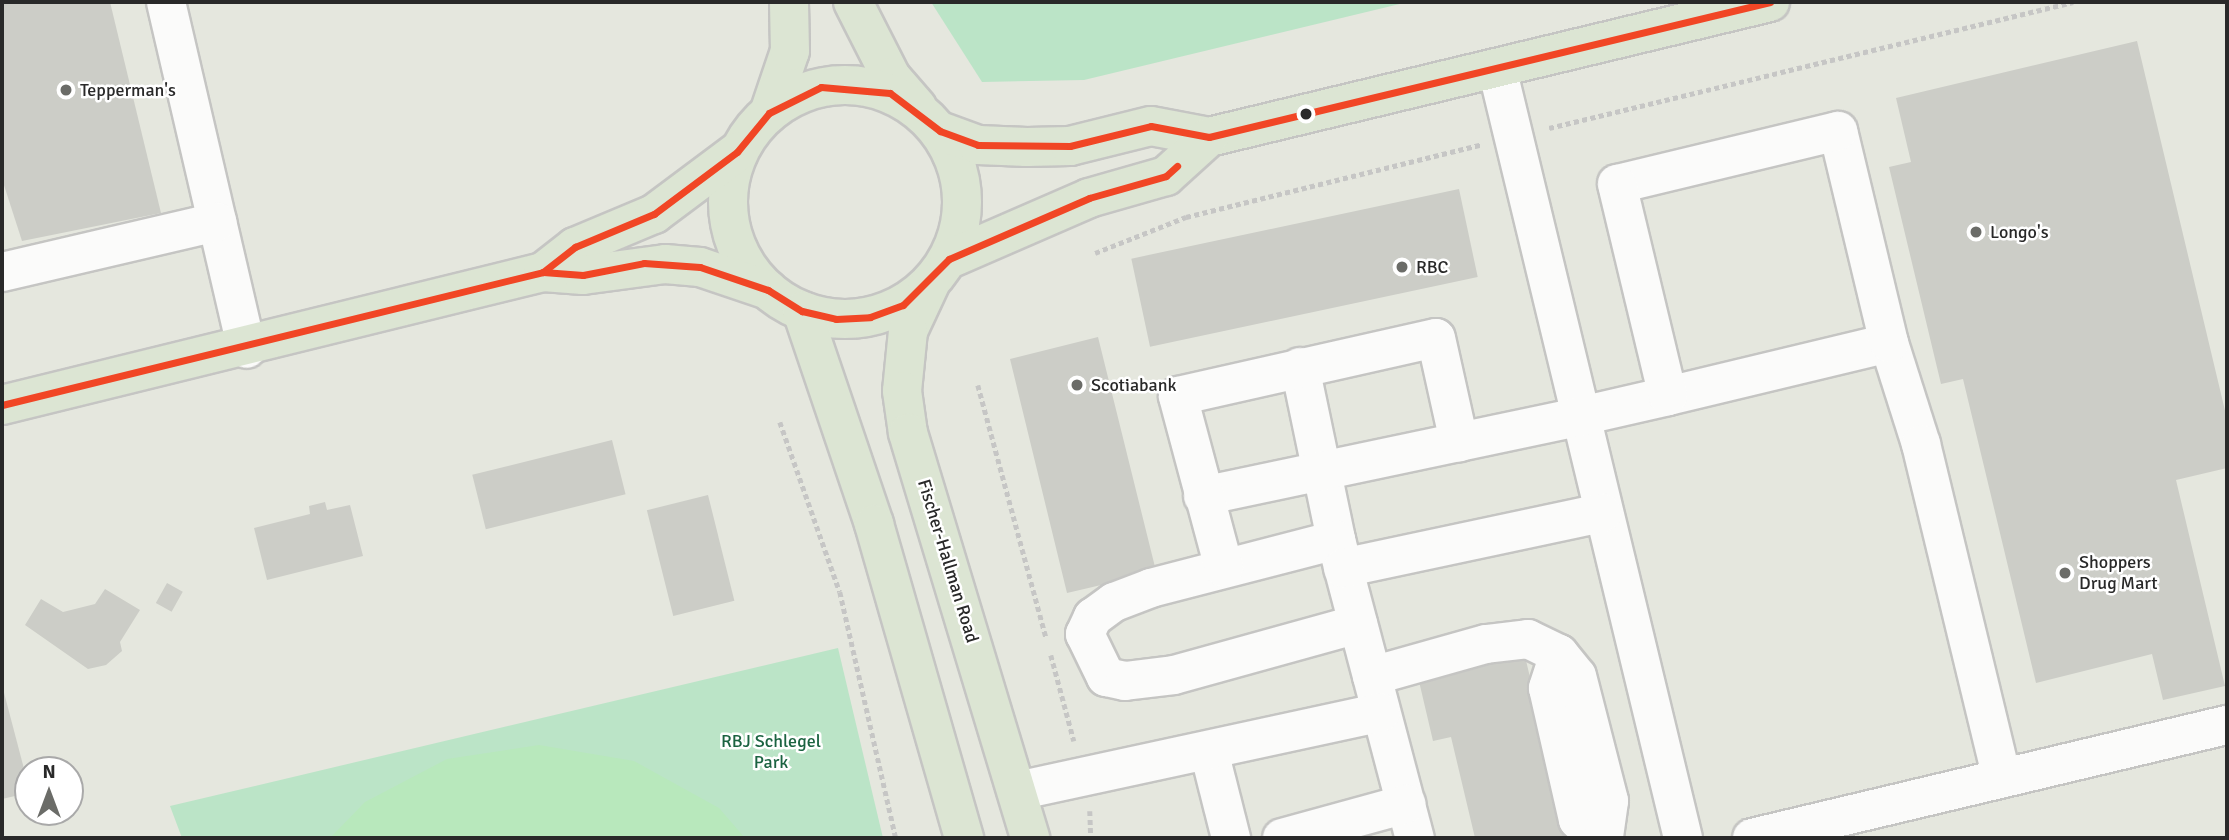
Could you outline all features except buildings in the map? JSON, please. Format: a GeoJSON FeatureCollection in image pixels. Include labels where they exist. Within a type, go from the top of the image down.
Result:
{"type":"FeatureCollection","features":[{"type":"Feature","properties":{"kind":"main road"},"geometry":{"type":"LineString","coordinates":[[544,272],[575,247],[654,214],[737,152],[769,113],[790,51],[789,2]]}},
{"type":"Feature","properties":{"kind":"main road"},"geometry":{"type":"LineString","coordinates":[[853,2],[891,77],[930,121],[960,171],[963,216],[939,271]]}},
{"type":"Feature","properties":{"kind":"main road"},"geometry":{"type":"LineString","coordinates":[[769,113],[821,87],[856,85],[890,93],[930,121],[978,145],[1070,146],[1151,126],[1209,137],[1770,2]]}},
{"type":"Feature","properties":{"kind":"main road"},"geometry":{"type":"LineString","coordinates":[[2,405],[247,349],[544,272],[583,275],[644,263],[677,265],[768,290],[802,311],[836,319],[870,317],[903,305],[939,271],[1089,198],[1166,176],[1209,137]]}},
{"type":"Feature","properties":{"kind":"main road"},"geometry":{"type":"LineString","coordinates":[[737,152],[729,218],[742,257],[768,290]]}},
{"type":"Feature","properties":{"kind":"main road","name":"Fischer-Hallman Road"},"geometry":{"type":"LineString","coordinates":[[939,271],[908,331],[902,391],[908,433],[1030,838]]}},
{"type":"Feature","properties":{"kind":"main road"},"geometry":{"type":"LineString","coordinates":[[802,311],[874,524],[964,838]]}},
{"type":"Feature","properties":{"kind":"lane"},"geometry":{"type":"LineString","coordinates":[[166,2],[247,349]]}},
{"type":"Feature","properties":{"kind":"lane"},"geometry":{"type":"LineString","coordinates":[[1497,68],[1602,513],[1684,838]]}},
{"type":"Feature","properties":{"kind":"lane"},"geometry":{"type":"LineString","coordinates":[[1668,396],[1617,184],[1838,131],[1889,343],[1922,444],[2002,778]]}},
{"type":"Feature","properties":{"kind":"lane"},"geometry":{"type":"LineString","coordinates":[[2,272],[217,222]]}},
{"type":"Feature","properties":{"kind":"lane"},"geometry":{"type":"LineString","coordinates":[[1224,568],[1178,396],[1436,338],[1459,442]]}},
{"type":"Feature","properties":{"kind":"lane"},"geometry":{"type":"LineString","coordinates":[[1203,496],[1580,416],[1889,343]]}},
{"type":"Feature","properties":{"kind":"lane"},"geometry":{"type":"LineString","coordinates":[[1282,838],[1410,821],[1339,554],[1319,471],[1300,367]]}},
{"type":"Feature","properties":{"kind":"lane"},"geometry":{"type":"LineString","coordinates":[[1358,624],[1174,675],[1125,681],[1106,677],[1086,635],[1093,617],[1151,587],[1224,568],[1339,554],[1602,513]]}},
{"type":"Feature","properties":{"kind":"lane"},"geometry":{"type":"LineString","coordinates":[[1017,791],[1209,751],[1377,694],[1486,643],[1528,639],[1559,654],[1577,676],[1609,801],[1603,832]]}},
{"type":"Feature","properties":{"kind":"lane"},"geometry":{"type":"LineString","coordinates":[[1752,838],[2227,725]]}},
{"type":"Feature","properties":{"kind":"lane"},"geometry":{"type":"LineString","coordinates":[[1209,751],[1221,828]]}},
{"type":"Feature","properties":{"kind":"path"},"geometry":{"type":"LineString","coordinates":[[1095,253],[1186,217],[2073,2]]}},
{"type":"Feature","properties":{"kind":"path"},"geometry":{"type":"LineString","coordinates":[[978,385],[1084,777],[1091,838]]}},
{"type":"Feature","properties":{"kind":"path"},"geometry":{"type":"LineString","coordinates":[[780,422],[840,592],[896,838]]}},
{"type":"Feature","properties":{"kind":"green space"},"geometry":{"type":"Polygon","coordinates":[[[931,2],[1408,2],[1084,80],[982,82],[931,2]]]}},
{"type":"Feature","properties":{"kind":"green space","name":"RBJ Schlegel Park"},"geometry":{"type":"Polygon","coordinates":[[[838,648],[883,838],[182,838],[170,806],[838,648]]]}},
{"type":"Feature","properties":{"kind":"green space"},"geometry":{"type":"Polygon","coordinates":[[[539,745],[634,761],[719,808],[745,838],[330,838],[365,802],[447,759],[539,745]]]}},
{"type":"Feature","properties":{"kind":"transit line"},"geometry":{"type":"LineString","coordinates":[[543,272],[575,247],[654,214],[737,152],[769,113],[821,87],[890,93],[940,131],[978,145],[1070,146],[1151,126],[1209,137],[1770,2]]}},
{"type":"Feature","properties":{"kind":"transit line"},"geometry":{"type":"LineString","coordinates":[[2,405],[543,272],[583,275],[644,263],[700,267],[768,290],[802,311],[836,319],[870,317],[903,305],[949,259],[1089,198],[1166,176],[1177,166]]}},
{"type":"Feature","properties":{"kind":"place","name":"Tepperman's"},"geometry":{"type":"Point","coordinates":[66,90]}},
{"type":"Feature","properties":{"kind":"place","name":"Longo's"},"geometry":{"type":"Point","coordinates":[1976,232]}},
{"type":"Feature","properties":{"kind":"place","name":"RBC"},"geometry":{"type":"Point","coordinates":[1402,267]}},
{"type":"Feature","properties":{"kind":"place","name":"Scotiabank"},"geometry":{"type":"Point","coordinates":[1077,385]}},
{"type":"Feature","properties":{"kind":"place","name":"Shoppers Drug Mart"},"geometry":{"type":"Point","coordinates":[2065,573]}}]}
